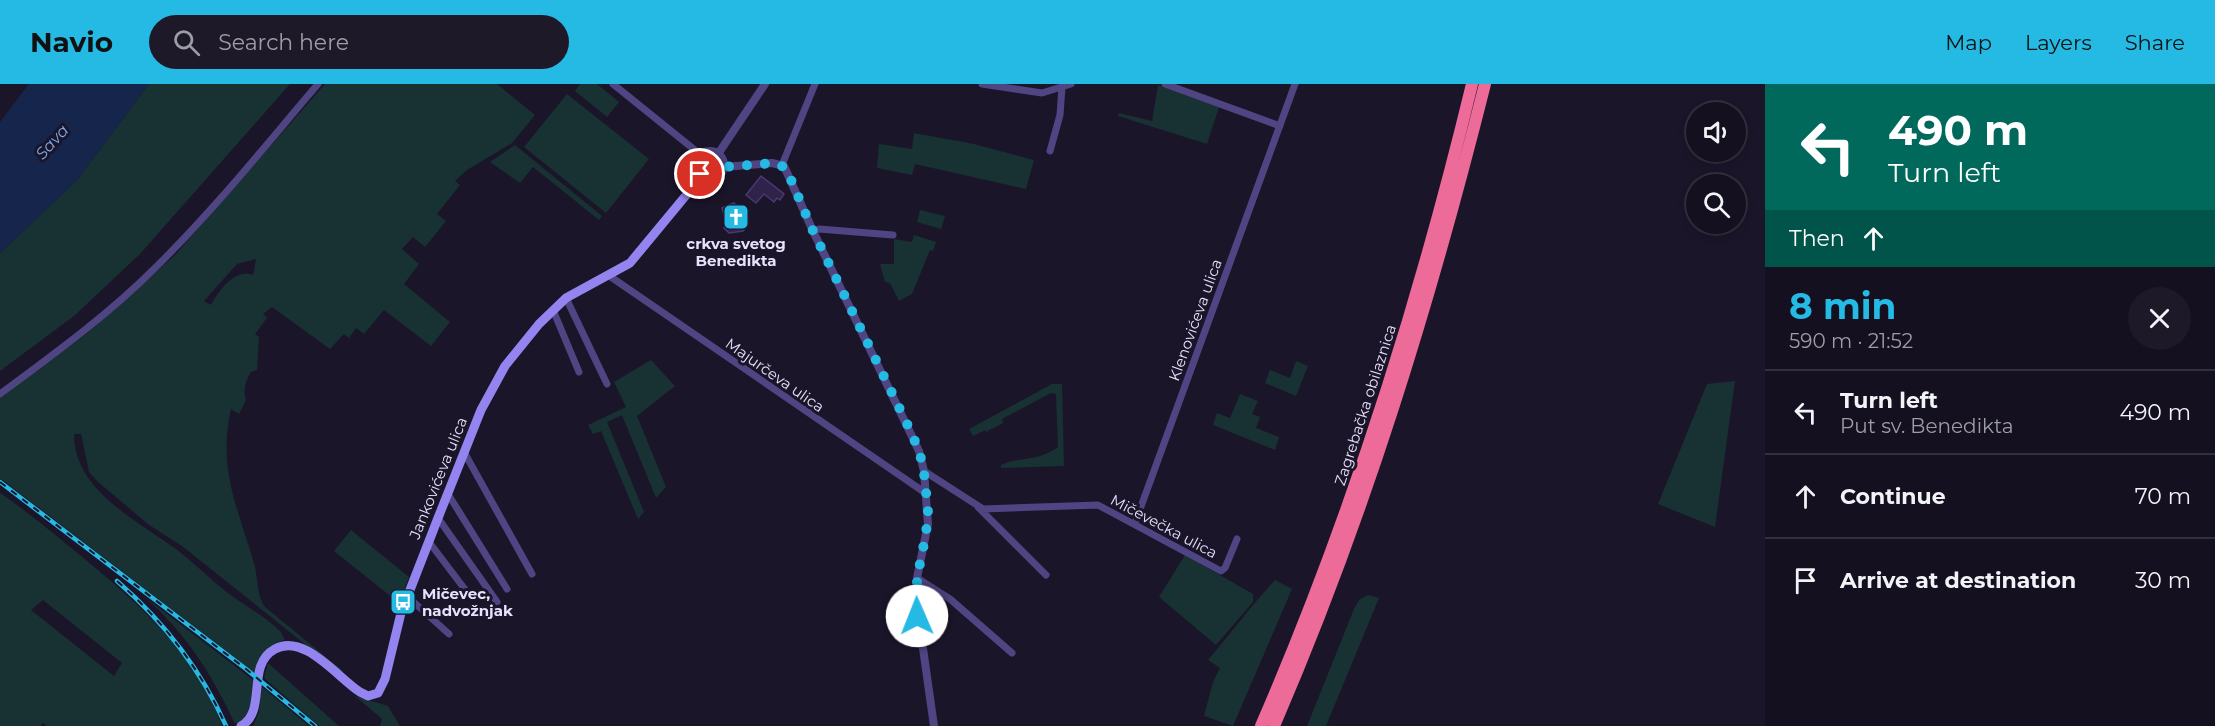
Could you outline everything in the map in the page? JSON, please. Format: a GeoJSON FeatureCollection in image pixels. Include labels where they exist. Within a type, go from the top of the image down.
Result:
{"type":"FeatureCollection","features":[{"type":"Feature","properties":{"kind":"highway","name":"Zagrebačka obilaznica"},"geometry":{"type":"LineString","coordinates":[[1261,726],[1327,562],[1377,419],[1439,217],[1472,84]]}},
{"type":"Feature","properties":{"kind":"highway","name":"Zagrebačka obilaznica"},"geometry":{"type":"LineString","coordinates":[[1274,726],[1339,566],[1389,422],[1451,220],[1485,84]]}},
{"type":"Feature","properties":{"kind":"main road","name":"Jankovićeva ulica"},"geometry":{"type":"LineString","coordinates":[[241,726],[252,716],[259,671],[270,652],[282,646],[294,644],[306,650],[360,692],[373,696],[380,691],[408,597],[438,518],[481,410],[505,366],[566,298],[630,263],[702,176]]}},
{"type":"Feature","properties":{"kind":"street"},"geometry":{"type":"LineString","coordinates":[[0,394],[81,333],[154,269],[206,214],[318,84]]}},
{"type":"Feature","properties":{"kind":"street"},"geometry":{"type":"LineString","coordinates":[[613,84],[701,155]]}},
{"type":"Feature","properties":{"kind":"street"},"geometry":{"type":"LineString","coordinates":[[718,154],[765,84]]}},
{"type":"Feature","properties":{"kind":"street"},"geometry":{"type":"LineString","coordinates":[[815,84],[782,165],[913,436],[924,471],[928,524],[917,578],[920,640],[934,726]]}},
{"type":"Feature","properties":{"kind":"street"},"geometry":{"type":"LineString","coordinates":[[982,84],[1034,93],[1071,84]]}},
{"type":"Feature","properties":{"kind":"street"},"geometry":{"type":"LineString","coordinates":[[1165,84],[1280,126]]}},
{"type":"Feature","properties":{"kind":"street","name":"Klenovićeva ulica"},"geometry":{"type":"LineString","coordinates":[[1135,523],[1295,84]]}},
{"type":"Feature","properties":{"kind":"street"},"geometry":{"type":"LineString","coordinates":[[1050,151],[1060,116],[1062,87]]}},
{"type":"Feature","properties":{"kind":"street"},"geometry":{"type":"LineString","coordinates":[[701,155],[711,152],[718,154],[724,167]]}},
{"type":"Feature","properties":{"kind":"street"},"geometry":{"type":"LineString","coordinates":[[701,155],[697,165],[702,176],[708,179],[717,177],[724,167]]}},
{"type":"Feature","properties":{"kind":"street"},"geometry":{"type":"LineString","coordinates":[[724,167],[782,165]]}},
{"type":"Feature","properties":{"kind":"street"},"geometry":{"type":"LineString","coordinates":[[813,231],[819,229],[893,235]]}},
{"type":"Feature","properties":{"kind":"street","name":"Majurčeva ulica"},"geometry":{"type":"LineString","coordinates":[[608,275],[927,494]]}},
{"type":"Feature","properties":{"kind":"street"},"geometry":{"type":"LineString","coordinates":[[566,298],[607,384]]}},
{"type":"Feature","properties":{"kind":"street"},"geometry":{"type":"LineString","coordinates":[[553,310],[579,372]]}},
{"type":"Feature","properties":{"kind":"street"},"geometry":{"type":"LineString","coordinates":[[464,452],[532,574]]}},
{"type":"Feature","properties":{"kind":"street"},"geometry":{"type":"LineString","coordinates":[[924,471],[978,507],[1046,575]]}},
{"type":"Feature","properties":{"kind":"street"},"geometry":{"type":"LineString","coordinates":[[448,494],[507,590]]}},
{"type":"Feature","properties":{"kind":"street","name":"Mičevečka ulica"},"geometry":{"type":"LineString","coordinates":[[978,507],[1091,504],[1135,523],[1221,571],[1225,568],[1237,539]]}},
{"type":"Feature","properties":{"kind":"street"},"geometry":{"type":"LineString","coordinates":[[438,518],[497,602]]}},
{"type":"Feature","properties":{"kind":"street"},"geometry":{"type":"LineString","coordinates":[[429,542],[470,596]]}},
{"type":"Feature","properties":{"kind":"street"},"geometry":{"type":"LineString","coordinates":[[917,578],[950,598],[1012,653]]}},
{"type":"Feature","properties":{"kind":"street"},"geometry":{"type":"LineString","coordinates":[[408,597],[449,634]]}},
{"type":"Feature","properties":{"kind":"green space"},"geometry":{"type":"Polygon","coordinates":[[[149,84],[290,84],[140,254],[74,316],[0,371],[0,253],[77,180],[149,84]]]}},
{"type":"Feature","properties":{"kind":"green space"},"geometry":{"type":"Polygon","coordinates":[[[325,84],[497,84],[535,115],[512,143],[467,170],[455,181],[460,185],[437,214],[446,221],[425,247],[413,237],[402,249],[419,264],[404,284],[450,322],[431,346],[384,310],[364,334],[356,328],[349,338],[344,334],[330,349],[272,307],[263,314],[267,318],[255,334],[259,337],[257,370],[251,372],[247,379],[246,400],[239,414],[231,409],[227,431],[228,471],[232,490],[255,567],[262,603],[343,671],[341,673],[182,546],[149,525],[97,481],[89,472],[81,434],[74,434],[77,454],[84,472],[110,502],[176,549],[228,593],[280,631],[285,639],[268,648],[255,673],[0,478],[0,398],[85,335],[175,255],[325,84]],[[256,259],[237,264],[204,301],[211,305],[218,293],[234,277],[253,275],[256,259]]]}},
{"type":"Feature","properties":{"kind":"green space"},"geometry":{"type":"Polygon","coordinates":[[[580,84],[597,84],[619,102],[607,117],[575,91],[580,84]]]}},
{"type":"Feature","properties":{"kind":"green space"},"geometry":{"type":"Polygon","coordinates":[[[1158,85],[1219,107],[1207,144],[1118,116],[1119,113],[1152,121],[1158,85]]]}},
{"type":"Feature","properties":{"kind":"green space"},"geometry":{"type":"Polygon","coordinates":[[[567,94],[649,159],[606,213],[524,147],[567,94]]]}},
{"type":"Feature","properties":{"kind":"green space"},"geometry":{"type":"Polygon","coordinates":[[[914,133],[974,144],[1034,160],[1026,189],[915,164],[912,175],[877,168],[879,144],[912,149],[914,133]]]}},
{"type":"Feature","properties":{"kind":"green space"},"geometry":{"type":"Polygon","coordinates":[[[515,145],[602,216],[599,220],[533,167],[520,183],[490,162],[515,145]]]}},
{"type":"Feature","properties":{"kind":"green space"},"geometry":{"type":"Polygon","coordinates":[[[920,210],[945,216],[941,229],[917,222],[920,210]]]}},
{"type":"Feature","properties":{"kind":"green space"},"geometry":{"type":"Polygon","coordinates":[[[914,235],[936,242],[933,251],[930,250],[912,294],[899,301],[890,283],[885,282],[880,264],[894,264],[894,239],[912,242],[914,235]]]}},
{"type":"Feature","properties":{"kind":"green space"},"geometry":{"type":"Polygon","coordinates":[[[651,360],[675,386],[637,416],[666,487],[656,498],[622,415],[607,422],[644,512],[638,519],[601,431],[593,434],[588,425],[626,407],[614,382],[651,360]]]}},
{"type":"Feature","properties":{"kind":"green space"},"geometry":{"type":"Polygon","coordinates":[[[1296,361],[1308,366],[1296,396],[1265,383],[1270,370],[1290,378],[1296,361]]]}},
{"type":"Feature","properties":{"kind":"green space"},"geometry":{"type":"Polygon","coordinates":[[[1735,381],[1715,527],[1658,504],[1707,384],[1735,381]]]}},
{"type":"Feature","properties":{"kind":"green space"},"geometry":{"type":"Polygon","coordinates":[[[1052,384],[1062,384],[1064,466],[1001,468],[1001,465],[1043,455],[1058,447],[1056,394],[1051,393],[1002,419],[1003,423],[986,432],[985,430],[973,436],[969,429],[1052,384]]]}},
{"type":"Feature","properties":{"kind":"green space"},"geometry":{"type":"Polygon","coordinates":[[[1240,394],[1258,401],[1252,414],[1260,417],[1256,428],[1279,437],[1275,450],[1213,425],[1217,413],[1230,418],[1240,394]]]}},
{"type":"Feature","properties":{"kind":"green space"},"geometry":{"type":"Polygon","coordinates":[[[0,493],[41,523],[144,611],[181,652],[197,675],[222,726],[47,726],[43,723],[40,726],[0,726],[0,493]],[[43,600],[31,610],[114,676],[122,663],[43,600]]]}},
{"type":"Feature","properties":{"kind":"green space"},"geometry":{"type":"Polygon","coordinates":[[[351,530],[409,577],[399,603],[334,551],[351,530]]]}},
{"type":"Feature","properties":{"kind":"green space"},"geometry":{"type":"Polygon","coordinates":[[[1185,555],[1253,594],[1253,602],[1216,645],[1159,597],[1185,555]]]}},
{"type":"Feature","properties":{"kind":"green space"},"geometry":{"type":"Polygon","coordinates":[[[1275,580],[1292,589],[1233,726],[1204,716],[1213,682],[1220,668],[1208,660],[1275,580]]]}},
{"type":"Feature","properties":{"kind":"green space"},"geometry":{"type":"Polygon","coordinates":[[[1368,595],[1379,598],[1326,726],[1307,726],[1354,609],[1359,600],[1368,595]]]}},
{"type":"Feature","properties":{"kind":"green space"},"geometry":{"type":"Polygon","coordinates":[[[145,597],[253,680],[248,712],[240,721],[235,724],[217,688],[197,656],[173,625],[145,597]]]}},
{"type":"Feature","properties":{"kind":"green space"},"geometry":{"type":"Polygon","coordinates":[[[268,663],[339,726],[319,726],[264,678],[268,663]]]}},
{"type":"Feature","properties":{"kind":"green space"},"geometry":{"type":"Polygon","coordinates":[[[262,687],[309,726],[253,726],[259,712],[262,687]]]}},
{"type":"Feature","properties":{"kind":"green space"},"geometry":{"type":"Polygon","coordinates":[[[355,696],[388,706],[400,726],[380,726],[382,719],[355,696]]]}},
{"type":"Feature","properties":{"kind":"water","name":"Sava"},"geometry":{"type":"Polygon","coordinates":[[[29,84],[149,84],[77,180],[0,253],[0,122],[29,84]]]}},
{"type":"Feature","properties":{"kind":"building"},"geometry":{"type":"Polygon","coordinates":[[[761,176],[784,194],[780,200],[777,198],[774,202],[764,194],[756,203],[746,195],[761,176]]]}},
{"type":"Feature","properties":{"kind":"building","name":"crkva svetog Benedikta"},"geometry":{"type":"Polygon","coordinates":[[[734,203],[739,208],[747,209],[748,224],[743,231],[729,233],[724,228],[726,222],[722,208],[734,203]]]}},
{"type":"Feature","properties":{"kind":"railway"},"geometry":{"type":"LineString","coordinates":[[0,482],[246,669],[315,726]]}},
{"type":"Feature","properties":{"kind":"railway"},"geometry":{"type":"LineString","coordinates":[[117,581],[166,630],[180,648],[205,685],[226,726]]}},
{"type":"Feature","properties":{"kind":"place","name":"crkva svetog Benedikta"},"geometry":{"type":"Point","coordinates":[736,217]}},
{"type":"Feature","properties":{"kind":"place","name":"Mičevec, nadvožnjak"},"geometry":{"type":"Point","coordinates":[403,602]}},
{"type":"Feature","properties":{"kind":"route"},"geometry":{"type":"LineString","coordinates":[[700,174],[713,179],[721,174],[724,167],[772,163],[786,168],[790,183],[913,436],[923,464],[928,524],[918,569],[917,616]]}}]}
